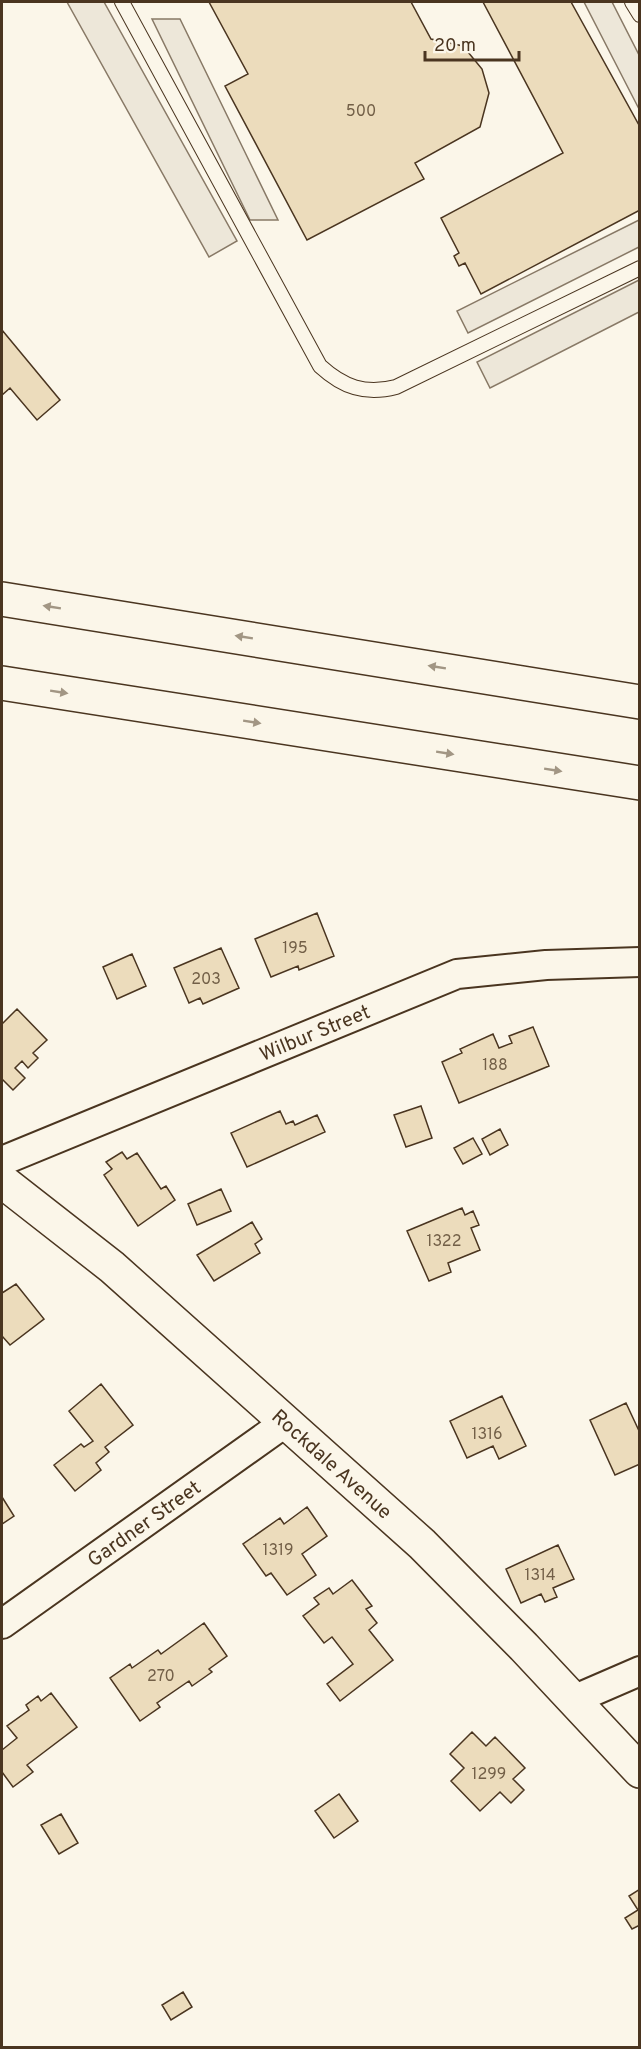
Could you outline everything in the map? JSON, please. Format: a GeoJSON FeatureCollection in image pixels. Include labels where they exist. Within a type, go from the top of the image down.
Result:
{"type":"FeatureCollection","features":[{"type":"Feature","properties":{"kind":"main road"},"geometry":{"type":"LineString","coordinates":[[2,599],[469,672],[639,702]]}},
{"type":"Feature","properties":{"kind":"main road"},"geometry":{"type":"LineString","coordinates":[[469,672],[639,678]]}},
{"type":"Feature","properties":{"kind":"main road"},"geometry":{"type":"LineString","coordinates":[[2,683],[639,783]]}},
{"type":"Feature","properties":{"kind":"main road","name":"Rockdale Avenue"},"geometry":{"type":"LineString","coordinates":[[2,1181],[112,1267],[422,1544],[573,1700],[639,1772]]}},
{"type":"Feature","properties":{"kind":"street","name":"Wilbur Street"},"geometry":{"type":"LineString","coordinates":[[2,1161],[324,1026],[457,975],[536,965],[639,962]]}},
{"type":"Feature","properties":{"kind":"street","name":"Gardner Street"},"geometry":{"type":"LineString","coordinates":[[2,1624],[286,1422]]}},
{"type":"Feature","properties":{"kind":"street"},"geometry":{"type":"LineString","coordinates":[[573,1700],[639,1671]]}},
{"type":"Feature","properties":{"kind":"lane"},"geometry":{"type":"LineString","coordinates":[[122,2],[320,366],[345,384],[362,391],[378,392],[396,387],[639,268]]}},
{"type":"Feature","properties":{"kind":"lane"},"geometry":{"type":"LineString","coordinates":[[632,2],[639,15]]}},
{"type":"Feature","properties":{"kind":"shaded area"},"geometry":{"type":"Polygon","coordinates":[[[67,2],[104,2],[237,241],[209,257],[67,2]]]}},
{"type":"Feature","properties":{"kind":"shaded area"},"geometry":{"type":"Polygon","coordinates":[[[584,2],[612,2],[639,55],[639,109],[584,2]]]}},
{"type":"Feature","properties":{"kind":"shaded area"},"geometry":{"type":"Polygon","coordinates":[[[152,19],[180,19],[278,220],[250,220],[152,19]]]}},
{"type":"Feature","properties":{"kind":"shaded area"},"geometry":{"type":"Polygon","coordinates":[[[639,220],[639,247],[468,333],[457,311],[639,220]]]}},
{"type":"Feature","properties":{"kind":"shaded area"},"geometry":{"type":"Polygon","coordinates":[[[639,280],[639,312],[490,388],[477,362],[639,280]]]}},
{"type":"Feature","properties":{"kind":"building"},"geometry":{"type":"Polygon","coordinates":[[[209,2],[411,2],[431,39],[463,46],[482,69],[489,93],[480,127],[415,163],[424,179],[307,240],[225,86],[248,74],[209,2]]]}},
{"type":"Feature","properties":{"kind":"building"},"geometry":{"type":"Polygon","coordinates":[[[483,2],[571,2],[640,127],[640,210],[481,294],[465,263],[459,266],[454,256],[459,253],[441,218],[563,153],[483,2]]]}},
{"type":"Feature","properties":{"kind":"building"},"geometry":{"type":"Polygon","coordinates":[[[2,330],[60,400],[37,420],[10,388],[2,395],[2,330]]]}},
{"type":"Feature","properties":{"kind":"building"},"geometry":{"type":"Polygon","coordinates":[[[317,913],[334,956],[299,970],[298,966],[271,977],[255,939],[317,913]]]}},
{"type":"Feature","properties":{"kind":"building"},"geometry":{"type":"Polygon","coordinates":[[[221,948],[239,988],[203,1004],[200,998],[189,1003],[174,968],[221,948]]]}},
{"type":"Feature","properties":{"kind":"building"},"geometry":{"type":"Polygon","coordinates":[[[132,954],[146,986],[117,999],[103,967],[132,954]]]}},
{"type":"Feature","properties":{"kind":"building"},"geometry":{"type":"Polygon","coordinates":[[[17,1009],[47,1040],[33,1053],[38,1058],[28,1068],[22,1061],[15,1068],[25,1078],[13,1090],[2,1079],[2,1024],[17,1009]]]}},
{"type":"Feature","properties":{"kind":"building"},"geometry":{"type":"Polygon","coordinates":[[[533,1027],[549,1066],[459,1103],[442,1062],[462,1053],[460,1049],[493,1034],[499,1048],[512,1043],[509,1036],[533,1027]]]}},
{"type":"Feature","properties":{"kind":"building"},"geometry":{"type":"Polygon","coordinates":[[[421,1106],[432,1138],[406,1147],[394,1115],[421,1106]]]}},
{"type":"Feature","properties":{"kind":"building"},"geometry":{"type":"Polygon","coordinates":[[[280,1111],[286,1124],[293,1121],[295,1125],[317,1115],[325,1132],[247,1167],[231,1133],[280,1111]]]}},
{"type":"Feature","properties":{"kind":"building"},"geometry":{"type":"Polygon","coordinates":[[[500,1129],[508,1145],[490,1155],[482,1139],[500,1129]]]}},
{"type":"Feature","properties":{"kind":"building"},"geometry":{"type":"Polygon","coordinates":[[[473,1138],[482,1154],[463,1164],[454,1148],[473,1138]]]}},
{"type":"Feature","properties":{"kind":"building"},"geometry":{"type":"Polygon","coordinates":[[[122,1152],[127,1159],[137,1153],[161,1189],[166,1186],[175,1200],[138,1226],[104,1175],[112,1169],[106,1162],[122,1152]]]}},
{"type":"Feature","properties":{"kind":"building"},"geometry":{"type":"Polygon","coordinates":[[[221,1189],[231,1211],[197,1225],[188,1204],[221,1189]]]}},
{"type":"Feature","properties":{"kind":"building"},"geometry":{"type":"Polygon","coordinates":[[[462,1208],[465,1215],[473,1211],[479,1225],[471,1228],[480,1250],[448,1263],[451,1272],[429,1281],[407,1231],[462,1208]]]}},
{"type":"Feature","properties":{"kind":"building"},"geometry":{"type":"Polygon","coordinates":[[[252,1222],[262,1239],[255,1244],[260,1253],[214,1281],[197,1255],[252,1222]]]}},
{"type":"Feature","properties":{"kind":"building"},"geometry":{"type":"Polygon","coordinates":[[[16,1284],[44,1319],[10,1345],[2,1336],[2,1293],[16,1284]]]}},
{"type":"Feature","properties":{"kind":"building"},"geometry":{"type":"Polygon","coordinates":[[[101,1384],[133,1425],[105,1447],[109,1452],[96,1463],[101,1470],[75,1491],[54,1465],[81,1444],[84,1447],[93,1441],[69,1411],[101,1384]]]}},
{"type":"Feature","properties":{"kind":"building"},"geometry":{"type":"Polygon","coordinates":[[[502,1396],[526,1446],[499,1459],[493,1446],[467,1458],[450,1421],[502,1396]]]}},
{"type":"Feature","properties":{"kind":"building"},"geometry":{"type":"Polygon","coordinates":[[[626,1403],[640,1433],[640,1464],[615,1475],[590,1420],[626,1403]]]}},
{"type":"Feature","properties":{"kind":"building"},"geometry":{"type":"Polygon","coordinates":[[[2,1497],[14,1516],[2,1524],[2,1497]]]}},
{"type":"Feature","properties":{"kind":"building"},"geometry":{"type":"Polygon","coordinates":[[[307,1507],[327,1536],[302,1554],[316,1575],[287,1595],[271,1573],[266,1576],[243,1544],[280,1518],[284,1524],[307,1507]]]}},
{"type":"Feature","properties":{"kind":"building"},"geometry":{"type":"Polygon","coordinates":[[[558,1545],[574,1579],[553,1588],[557,1597],[545,1602],[541,1594],[521,1603],[506,1569],[558,1545]]]}},
{"type":"Feature","properties":{"kind":"building"},"geometry":{"type":"Polygon","coordinates":[[[352,1580],[372,1606],[366,1609],[377,1623],[369,1630],[393,1660],[340,1701],[327,1684],[353,1664],[332,1637],[324,1643],[303,1616],[319,1604],[314,1598],[329,1588],[333,1594],[352,1580]]]}},
{"type":"Feature","properties":{"kind":"building"},"geometry":{"type":"Polygon","coordinates":[[[204,1623],[227,1656],[209,1669],[212,1672],[192,1686],[189,1681],[157,1703],[160,1707],[140,1721],[110,1678],[130,1664],[132,1668],[158,1650],[161,1654],[204,1623]]]}},
{"type":"Feature","properties":{"kind":"building"},"geometry":{"type":"Polygon","coordinates":[[[51,1693],[77,1727],[27,1765],[33,1772],[13,1787],[2,1772],[2,1750],[17,1738],[7,1726],[29,1710],[26,1705],[38,1696],[41,1701],[51,1693]]]}},
{"type":"Feature","properties":{"kind":"building"},"geometry":{"type":"Polygon","coordinates":[[[472,1732],[486,1746],[495,1737],[525,1768],[513,1779],[524,1790],[511,1803],[500,1792],[480,1811],[451,1781],[464,1768],[450,1754],[472,1732]]]}},
{"type":"Feature","properties":{"kind":"building"},"geometry":{"type":"Polygon","coordinates":[[[339,1794],[358,1821],[334,1838],[315,1811],[339,1794]]]}},
{"type":"Feature","properties":{"kind":"building"},"geometry":{"type":"Polygon","coordinates":[[[61,1814],[78,1843],[59,1854],[41,1825],[61,1814]]]}},
{"type":"Feature","properties":{"kind":"building"},"geometry":{"type":"Polygon","coordinates":[[[640,1889],[640,1925],[632,1929],[625,1918],[638,1910],[629,1896],[640,1889]]]}},
{"type":"Feature","properties":{"kind":"building"},"geometry":{"type":"Polygon","coordinates":[[[183,1992],[192,2007],[171,2020],[162,2005],[183,1992]]]}}]}
